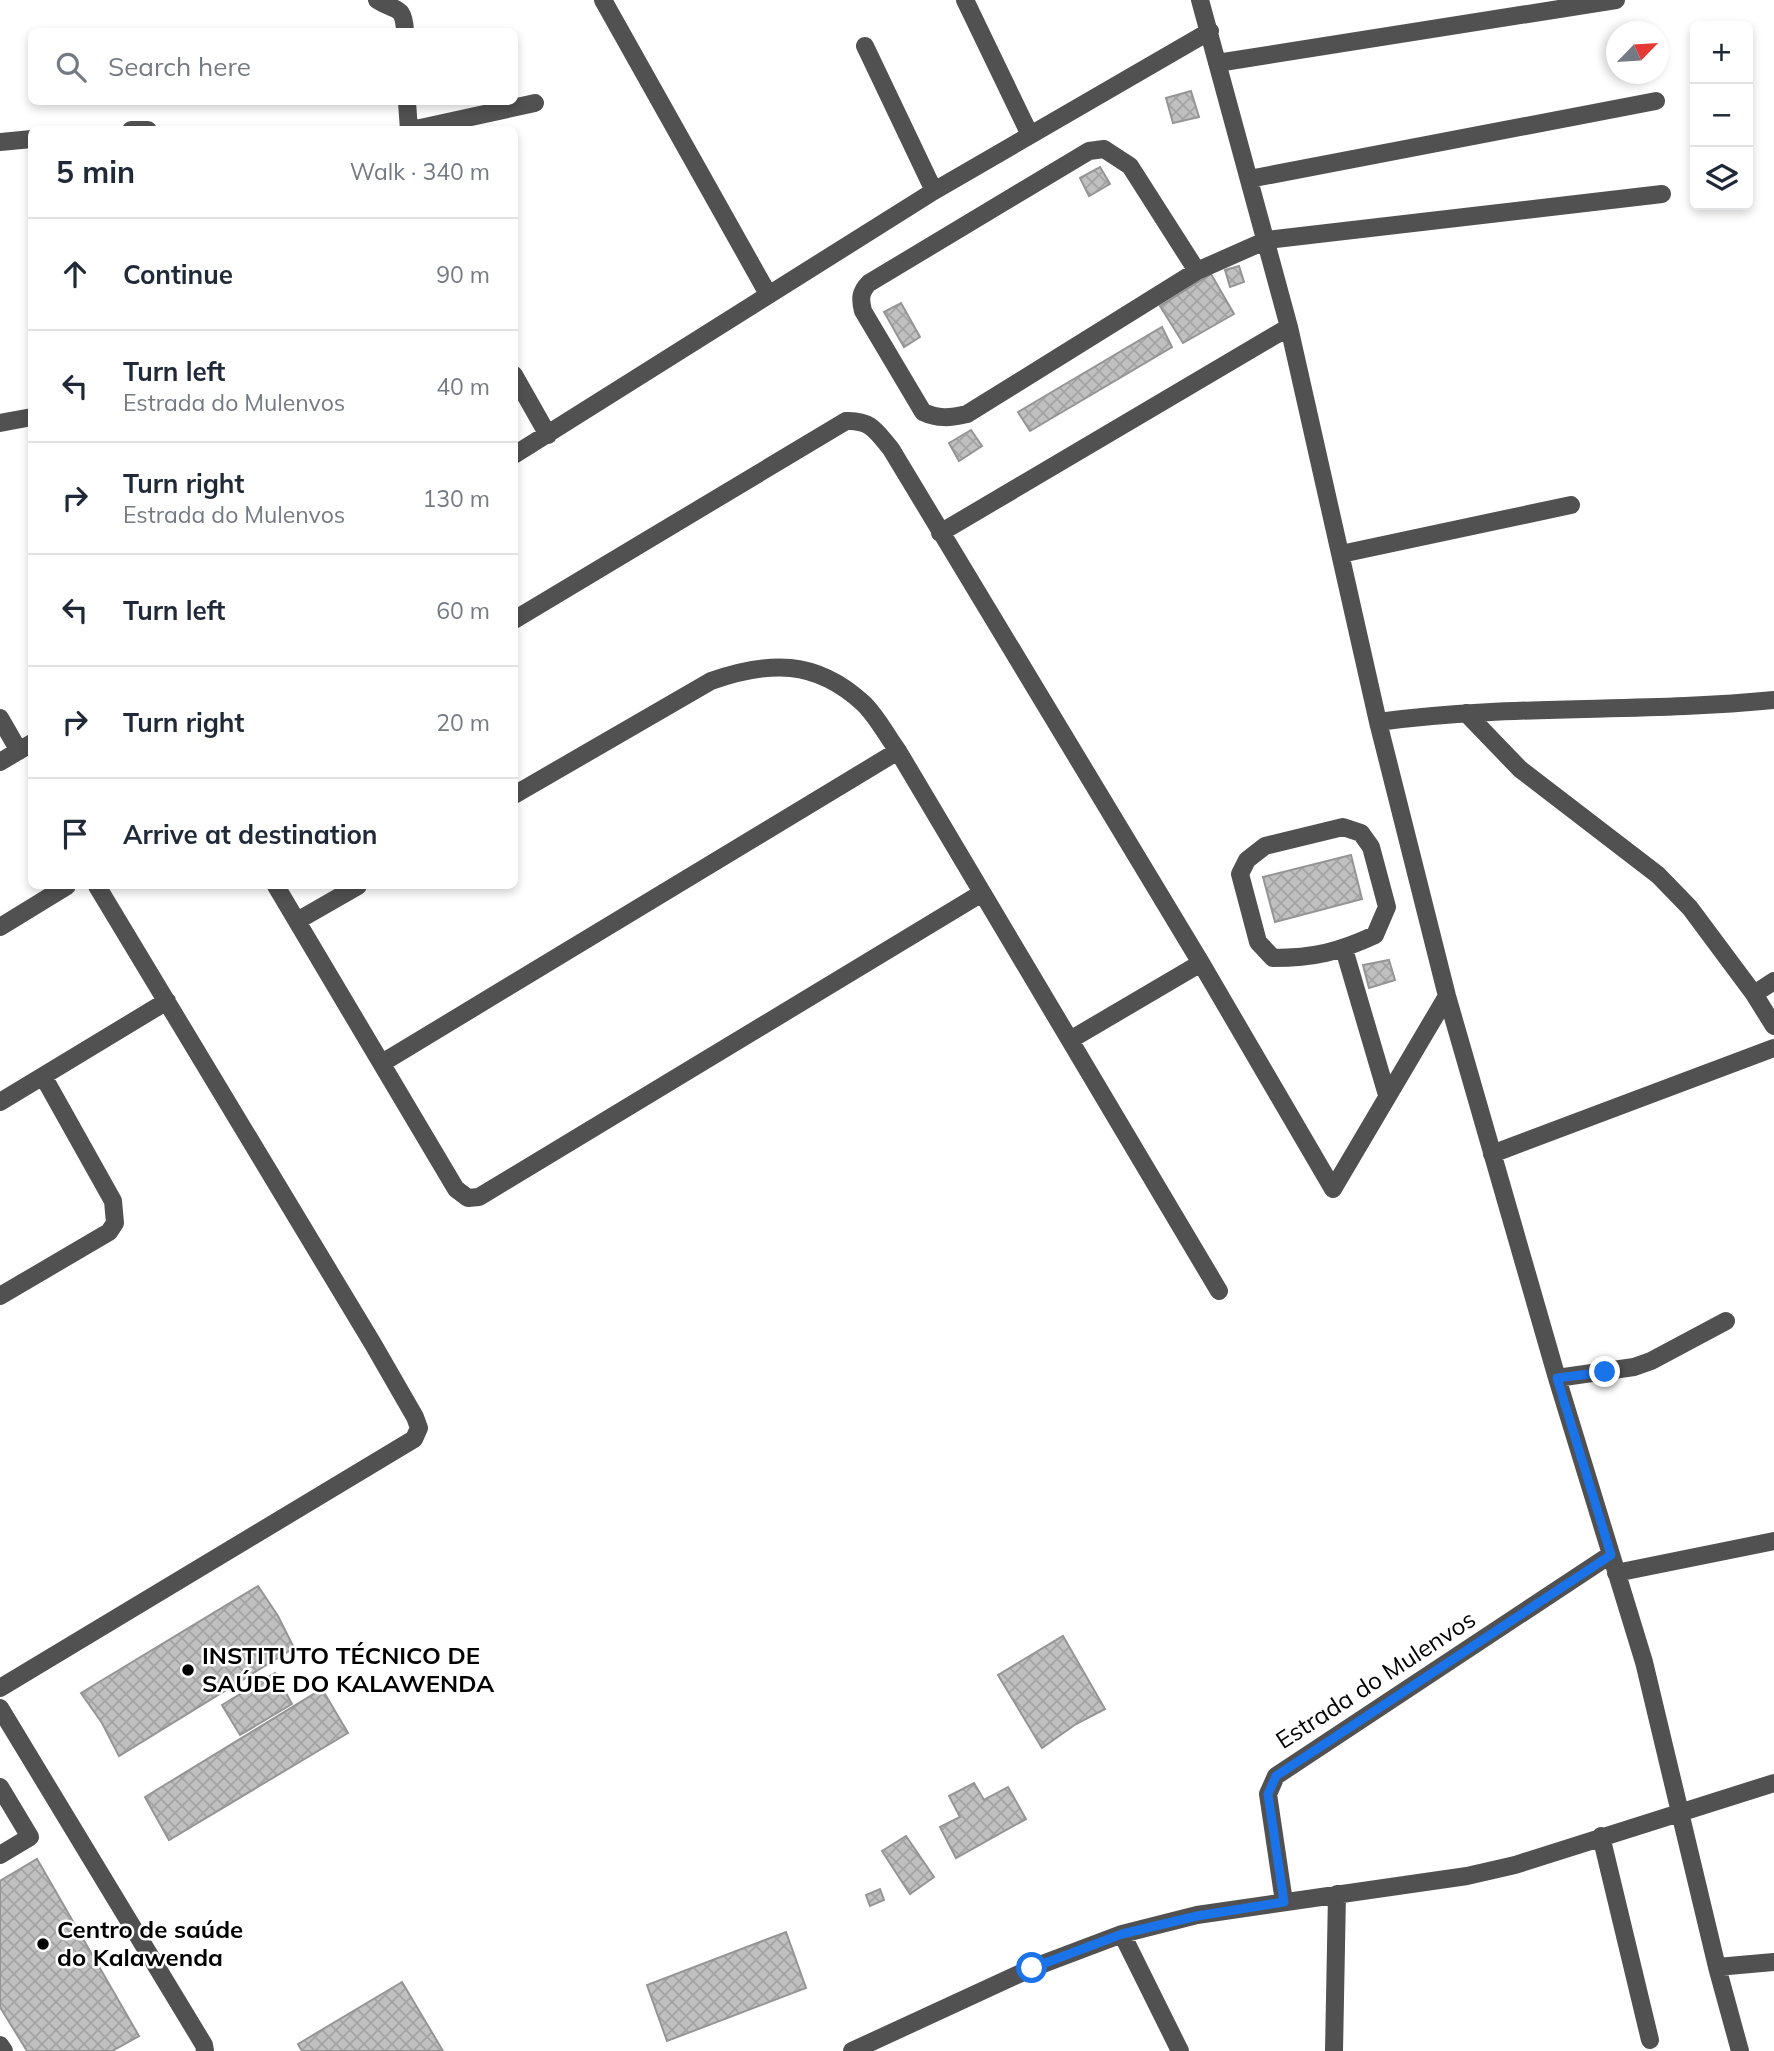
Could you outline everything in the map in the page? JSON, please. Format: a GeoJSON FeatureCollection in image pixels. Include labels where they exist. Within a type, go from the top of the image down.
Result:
{"type":"FeatureCollection","features":[{"type":"Feature","properties":{"kind":"street"},"geometry":{"type":"LineString","coordinates":[[377,0],[395,6],[401,13],[404,28]]}},
{"type":"Feature","properties":{"kind":"street"},"geometry":{"type":"LineString","coordinates":[[603,0],[768,295]]}},
{"type":"Feature","properties":{"kind":"street"},"geometry":{"type":"LineString","coordinates":[[965,0],[1030,135]]}},
{"type":"Feature","properties":{"kind":"street"},"geometry":{"type":"LineString","coordinates":[[1200,0],[1289,327],[1378,722],[1447,996],[1557,1378],[1644,1662],[1717,1967],[1740,2051]]}},
{"type":"Feature","properties":{"kind":"street"},"geometry":{"type":"LineString","coordinates":[[1217,63],[1616,0]]}},
{"type":"Feature","properties":{"kind":"street"},"geometry":{"type":"LineString","coordinates":[[518,453],[934,191],[1210,31]]}},
{"type":"Feature","properties":{"kind":"street"},"geometry":{"type":"LineString","coordinates":[[865,46],[934,191]]}},
{"type":"Feature","properties":{"kind":"street"},"geometry":{"type":"LineString","coordinates":[[1249,179],[1656,101]]}},
{"type":"Feature","properties":{"kind":"street"},"geometry":{"type":"LineString","coordinates":[[429,126],[535,103]]}},
{"type":"Feature","properties":{"kind":"street"},"geometry":{"type":"LineString","coordinates":[[407,105],[410,126]]}},
{"type":"Feature","properties":{"kind":"street"},"geometry":{"type":"LineString","coordinates":[[0,142],[28,139]]}},
{"type":"Feature","properties":{"kind":"street"},"geometry":{"type":"LineString","coordinates":[[1197,271],[1130,166],[1104,149],[1089,151],[869,283],[862,290],[860,302],[923,412],[935,418],[953,417],[967,414],[1197,271],[1267,240],[1662,194]]}},
{"type":"Feature","properties":{"kind":"street"},"geometry":{"type":"LineString","coordinates":[[940,533],[1289,327]]}},
{"type":"Feature","properties":{"kind":"street"},"geometry":{"type":"LineString","coordinates":[[518,381],[548,435]]}},
{"type":"Feature","properties":{"kind":"street"},"geometry":{"type":"LineString","coordinates":[[0,423],[28,418]]}},
{"type":"Feature","properties":{"kind":"street"},"geometry":{"type":"LineString","coordinates":[[518,618],[846,421],[861,420],[874,428],[891,449],[1201,963],[1332,1189],[1447,996]]}},
{"type":"Feature","properties":{"kind":"street"},"geometry":{"type":"LineString","coordinates":[[1341,554],[1571,505]]}},
{"type":"Feature","properties":{"kind":"street"},"geometry":{"type":"LineString","coordinates":[[518,793],[711,681],[740,671],[772,666],[806,670],[837,684],[864,704],[898,751],[1219,1291]]}},
{"type":"Feature","properties":{"kind":"street"},"geometry":{"type":"LineString","coordinates":[[1378,722],[1466,713],[1717,706],[1774,700]]}},
{"type":"Feature","properties":{"kind":"street"},"geometry":{"type":"LineString","coordinates":[[1466,713],[1520,769],[1658,874],[1690,908],[1754,994],[1774,1026]]}},
{"type":"Feature","properties":{"kind":"street"},"geometry":{"type":"LineString","coordinates":[[0,718],[25,747],[0,762]]}},
{"type":"Feature","properties":{"kind":"street"},"geometry":{"type":"LineString","coordinates":[[382,1063],[898,751]]}},
{"type":"Feature","properties":{"kind":"street"},"geometry":{"type":"LineString","coordinates":[[1343,827],[1361,833],[1371,847],[1387,907],[1375,935],[1344,949],[1300,958],[1273,958],[1258,942],[1240,874],[1247,859],[1265,846],[1343,827]]}},
{"type":"Feature","properties":{"kind":"street"},"geometry":{"type":"LineString","coordinates":[[0,927],[63,889]]}},
{"type":"Feature","properties":{"kind":"street"},"geometry":{"type":"LineString","coordinates":[[0,1688],[414,1439],[419,1428],[373,1344],[99,889]]}},
{"type":"Feature","properties":{"kind":"street"},"geometry":{"type":"LineString","coordinates":[[278,889],[456,1189],[468,1198],[479,1197],[982,894]]}},
{"type":"Feature","properties":{"kind":"street"},"geometry":{"type":"LineString","coordinates":[[297,921],[353,889]]}},
{"type":"Feature","properties":{"kind":"street"},"geometry":{"type":"LineString","coordinates":[[1344,949],[1387,1095]]}},
{"type":"Feature","properties":{"kind":"street"},"geometry":{"type":"LineString","coordinates":[[1070,1040],[1201,963]]}},
{"type":"Feature","properties":{"kind":"street"},"geometry":{"type":"LineString","coordinates":[[1754,994],[1774,981]]}},
{"type":"Feature","properties":{"kind":"street"},"geometry":{"type":"LineString","coordinates":[[0,1102],[167,1001]]}},
{"type":"Feature","properties":{"kind":"street"},"geometry":{"type":"LineString","coordinates":[[1492,1154],[1774,1048]]}},
{"type":"Feature","properties":{"kind":"street"},"geometry":{"type":"LineString","coordinates":[[0,1296],[109,1232],[116,1223],[113,1201],[43,1076]]}},
{"type":"Feature","properties":{"kind":"street"},"geometry":{"type":"LineString","coordinates":[[1557,1378],[1634,1367],[1651,1361],[1726,1321]]}},
{"type":"Feature","properties":{"kind":"street"},"geometry":{"type":"LineString","coordinates":[[1616,1573],[1774,1541]]}},
{"type":"Feature","properties":{"kind":"street","name":"Estrada do Mulenvos"},"geometry":{"type":"LineString","coordinates":[[1284,1902],[1268,1794],[1276,1776],[1611,1555]]}},
{"type":"Feature","properties":{"kind":"street"},"geometry":{"type":"LineString","coordinates":[[0,1708],[204,2045],[205,2051]]}},
{"type":"Feature","properties":{"kind":"street"},"geometry":{"type":"LineString","coordinates":[[852,2051],[1032,1968],[1122,1934],[1197,1916],[1466,1876],[1515,1865],[1774,1783]]}},
{"type":"Feature","properties":{"kind":"street"},"geometry":{"type":"LineString","coordinates":[[0,1787],[5,1808],[30,1837],[0,1855]]}},
{"type":"Feature","properties":{"kind":"street"},"geometry":{"type":"LineString","coordinates":[[1601,1836],[1650,2040]]}},
{"type":"Feature","properties":{"kind":"street"},"geometry":{"type":"LineString","coordinates":[[1334,2051],[1337,1894]]}},
{"type":"Feature","properties":{"kind":"street"},"geometry":{"type":"LineString","coordinates":[[1122,1934],[1180,2051]]}},
{"type":"Feature","properties":{"kind":"street"},"geometry":{"type":"LineString","coordinates":[[1717,1967],[1774,1962]]}},
{"type":"Feature","properties":{"kind":"street"},"geometry":{"type":"LineString","coordinates":[[0,2045],[4,2051]]}},
{"type":"Feature","properties":{"kind":"building"},"geometry":{"type":"Polygon","coordinates":[[[1191,91],[1199,117],[1173,123],[1166,98],[1191,91]]]}},
{"type":"Feature","properties":{"kind":"building"},"geometry":{"type":"Polygon","coordinates":[[[1100,167],[1110,184],[1089,196],[1080,178],[1100,167]]]}},
{"type":"Feature","properties":{"kind":"building"},"geometry":{"type":"Polygon","coordinates":[[[1239,266],[1244,282],[1230,287],[1225,270],[1239,266]]]}},
{"type":"Feature","properties":{"kind":"building"},"geometry":{"type":"Polygon","coordinates":[[[1211,274],[1234,314],[1183,343],[1160,306],[1211,274]]]}},
{"type":"Feature","properties":{"kind":"building"},"geometry":{"type":"Polygon","coordinates":[[[901,303],[920,337],[904,347],[884,312],[901,303]]]}},
{"type":"Feature","properties":{"kind":"building"},"geometry":{"type":"Polygon","coordinates":[[[1162,327],[1172,347],[1030,431],[1018,412],[1162,327]]]}},
{"type":"Feature","properties":{"kind":"building"},"geometry":{"type":"Polygon","coordinates":[[[971,430],[982,446],[959,461],[949,443],[971,430]]]}},
{"type":"Feature","properties":{"kind":"building"},"geometry":{"type":"Polygon","coordinates":[[[1351,855],[1362,899],[1275,922],[1263,877],[1351,855]]]}},
{"type":"Feature","properties":{"kind":"building"},"geometry":{"type":"Polygon","coordinates":[[[1389,960],[1395,980],[1369,988],[1363,965],[1389,960]]]}},
{"type":"Feature","properties":{"kind":"building","name":"INSTITUTO TÉCNICO DE SAÚDE DO KALAWENDA"},"geometry":{"type":"Polygon","coordinates":[[[258,1586],[278,1616],[294,1648],[119,1756],[102,1723],[81,1693],[258,1586]]]}},
{"type":"Feature","properties":{"kind":"building"},"geometry":{"type":"Polygon","coordinates":[[[1063,1636],[1105,1709],[1076,1724],[1042,1748],[998,1675],[1063,1636]]]}},
{"type":"Feature","properties":{"kind":"building","name":"INSTITUTO TÉCNICO DE SAÚDE DO KALAWENDA"},"geometry":{"type":"Polygon","coordinates":[[[275,1673],[292,1704],[240,1735],[222,1705],[275,1673]]]}},
{"type":"Feature","properties":{"kind":"building","name":"INSTITUTO TÉCNICO DE SAÚDE DO KALAWENDA"},"geometry":{"type":"Polygon","coordinates":[[[322,1689],[348,1733],[169,1840],[145,1797],[322,1689]]]}},
{"type":"Feature","properties":{"kind":"building"},"geometry":{"type":"Polygon","coordinates":[[[974,1783],[984,1800],[1008,1787],[1026,1819],[956,1858],[940,1827],[960,1817],[949,1796],[974,1783]]]}},
{"type":"Feature","properties":{"kind":"building"},"geometry":{"type":"Polygon","coordinates":[[[906,1836],[934,1877],[910,1894],[882,1851],[906,1836]]]}},
{"type":"Feature","properties":{"kind":"building","name":"Centro de saúde do Kalawenda"},"geometry":{"type":"Polygon","coordinates":[[[37,1859],[139,2036],[112,2051],[27,2051],[0,2007],[0,1881],[37,1859]]]}},
{"type":"Feature","properties":{"kind":"building"},"geometry":{"type":"Polygon","coordinates":[[[880,1889],[884,1900],[870,1906],[866,1895],[880,1889]]]}},
{"type":"Feature","properties":{"kind":"building"},"geometry":{"type":"Polygon","coordinates":[[[786,1932],[806,1988],[667,2041],[647,1985],[786,1932]]]}},
{"type":"Feature","properties":{"kind":"building"},"geometry":{"type":"Polygon","coordinates":[[[402,1982],[443,2051],[302,2051],[298,2044],[402,1982]]]}},
{"type":"Feature","properties":{"kind":"place","name":"INSTITUTO TÉCNICO DE SAÚDE DO KALAWENDA"},"geometry":{"type":"Point","coordinates":[188,1670]}},
{"type":"Feature","properties":{"kind":"place","name":"Centro de saúde do Kalawenda"},"geometry":{"type":"Point","coordinates":[43,1944]}},
{"type":"Feature","properties":{"kind":"route"},"geometry":{"type":"LineString","coordinates":[[1032,1968],[1122,1934],[1197,1916],[1284,1902],[1268,1794],[1276,1776],[1611,1555],[1557,1378],[1605,1372]]}}]}
